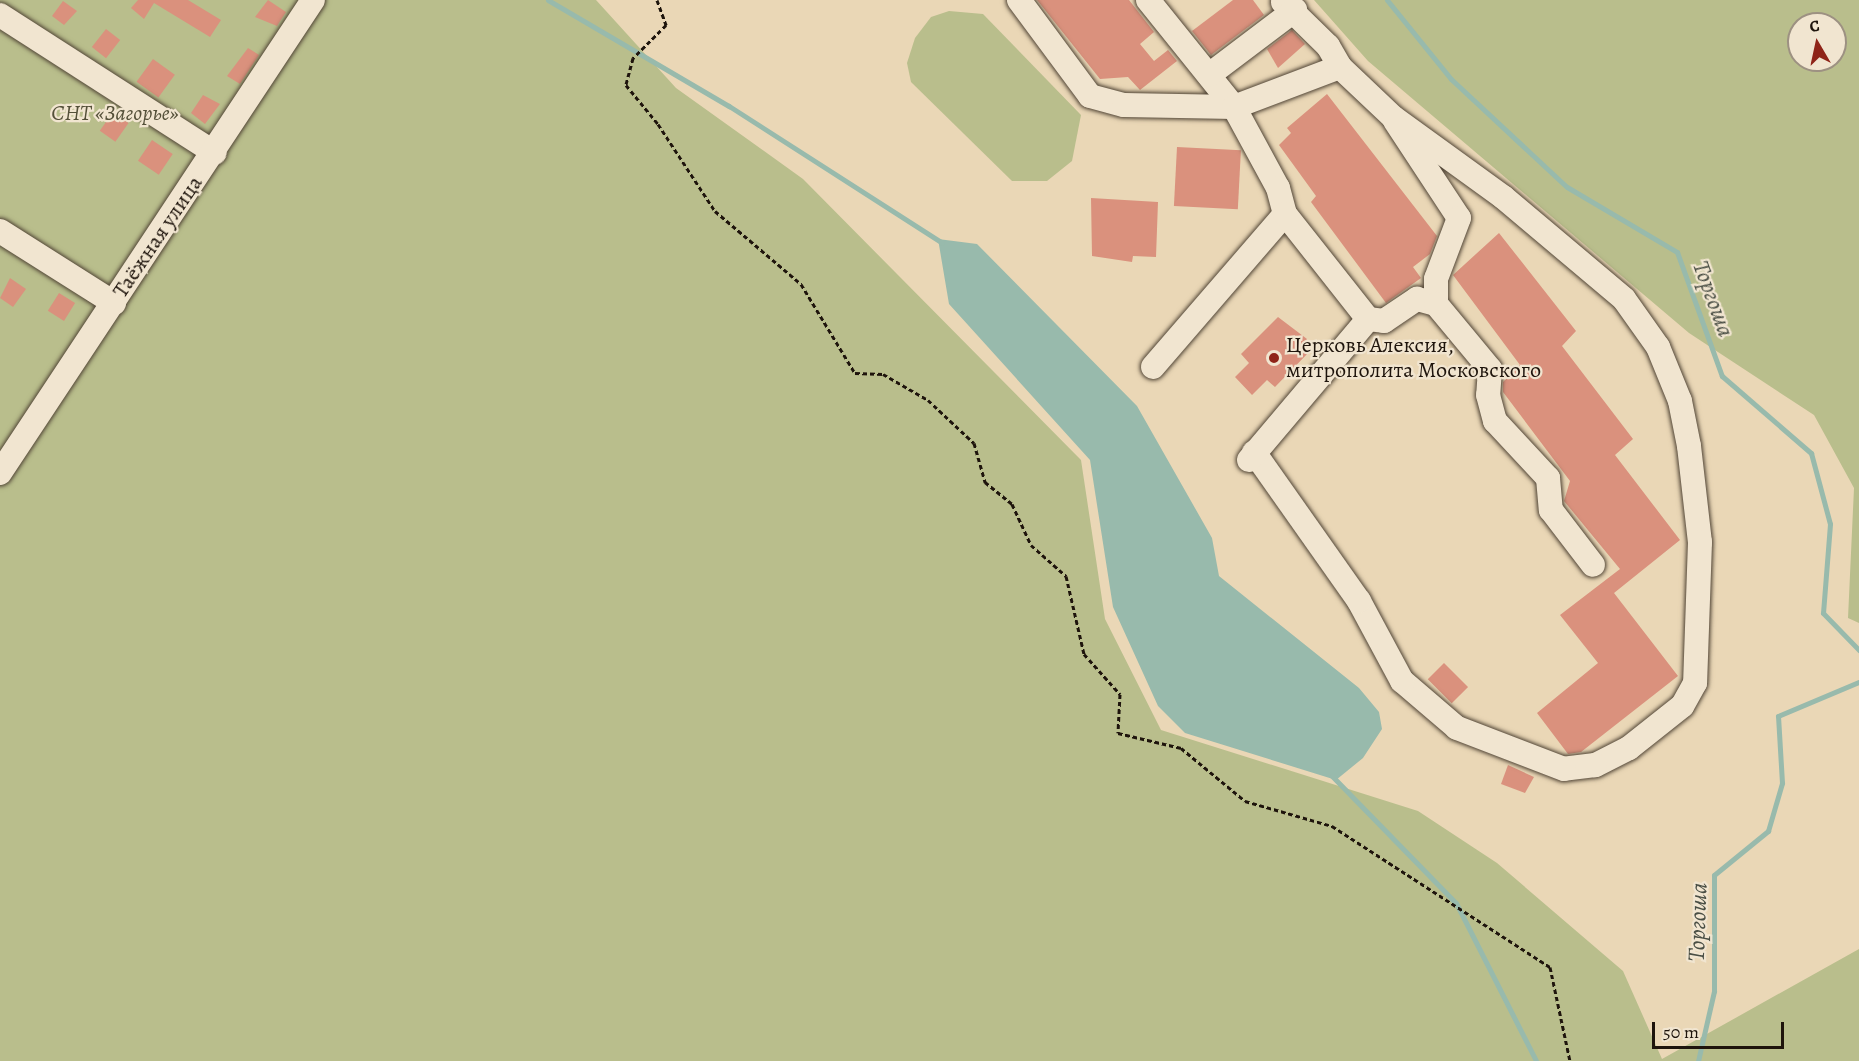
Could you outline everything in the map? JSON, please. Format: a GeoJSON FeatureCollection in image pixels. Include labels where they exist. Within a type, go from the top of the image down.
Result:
{"type":"FeatureCollection","features":[{"type":"Feature","properties":{"kind":"street","name":"Таёжная улица"},"geometry":{"type":"LineString","coordinates":[[0,472],[7,446],[114,303],[215,153],[313,0]]}},
{"type":"Feature","properties":{"kind":"street"},"geometry":{"type":"LineString","coordinates":[[1019,0],[1090,96],[1124,105],[1234,107],[1340,67]]}},
{"type":"Feature","properties":{"kind":"street"},"geometry":{"type":"LineString","coordinates":[[1148,0],[1234,107],[1278,188],[1285,214],[1368,319],[1384,321],[1418,299],[1436,304],[1490,369],[1488,395],[1495,422],[1548,478],[1551,510],[1593,565]]}},
{"type":"Feature","properties":{"kind":"street"},"geometry":{"type":"LineString","coordinates":[[1209,75],[1288,5],[1340,67],[1394,118],[1442,149],[1624,299],[1658,346],[1680,401],[1696,491],[1695,683],[1682,706],[1629,748],[1595,765],[1564,769],[1457,728],[1401,681],[1359,601],[1252,456],[1368,319]]}},
{"type":"Feature","properties":{"kind":"street"},"geometry":{"type":"LineString","coordinates":[[0,15],[215,153]]}},
{"type":"Feature","properties":{"kind":"street"},"geometry":{"type":"LineString","coordinates":[[1394,118],[1459,218],[1436,279],[1436,304]]}},
{"type":"Feature","properties":{"kind":"street"},"geometry":{"type":"LineString","coordinates":[[1153,368],[1285,214]]}},
{"type":"Feature","properties":{"kind":"street"},"geometry":{"type":"LineString","coordinates":[[0,231],[114,303]]}},
{"type":"Feature","properties":{"kind":"path"},"geometry":{"type":"LineString","coordinates":[[657,0],[666,25],[633,58],[626,85],[715,211],[801,284],[855,373],[883,374],[928,400],[974,443],[985,482],[1012,504],[1030,545],[1066,576],[1072,621],[1084,654],[1120,694],[1118,733],[1181,748],[1245,801],[1332,826],[1550,967],[1570,1061]]}},
{"type":"Feature","properties":{"kind":"green space","name":"СНТ «Загорье»"},"geometry":{"type":"Polygon","coordinates":[[[0,0],[596,0],[676,88],[803,179],[1081,460],[1105,619],[1161,730],[1418,811],[1497,863],[1623,971],[1662,1059],[1859,949],[1859,1061],[0,1061],[0,0]]]}},
{"type":"Feature","properties":{"kind":"green space"},"geometry":{"type":"Polygon","coordinates":[[[1314,0],[1859,0],[1859,623],[1848,618],[1854,488],[1814,415],[1689,333],[1368,61],[1314,0]]]}},
{"type":"Feature","properties":{"kind":"green space"},"geometry":{"type":"Polygon","coordinates":[[[949,11],[983,14],[1081,115],[1072,161],[1047,181],[1012,181],[911,82],[907,63],[915,38],[931,17],[949,11]]]}},
{"type":"Feature","properties":{"kind":"shaded area"},"geometry":{"type":"Polygon","coordinates":[[[938,239],[977,244],[1137,406],[1212,538],[1219,576],[1359,688],[1379,712],[1382,729],[1363,758],[1336,780],[1185,733],[1158,706],[1113,607],[1090,460],[949,304],[938,239]]]}},
{"type":"Feature","properties":{"kind":"building"},"geometry":{"type":"Polygon","coordinates":[[[138,0],[188,0],[221,20],[210,37],[154,3],[144,19],[131,8],[138,0]]]}},
{"type":"Feature","properties":{"kind":"building"},"geometry":{"type":"Polygon","coordinates":[[[268,0],[286,12],[277,26],[255,17],[268,0]]]}},
{"type":"Feature","properties":{"kind":"building"},"geometry":{"type":"Polygon","coordinates":[[[1037,0],[1129,0],[1154,32],[1140,44],[1154,61],[1168,50],[1177,61],[1140,90],[1128,77],[1100,79],[1037,0]]]}},
{"type":"Feature","properties":{"kind":"building"},"geometry":{"type":"Polygon","coordinates":[[[1233,0],[1253,0],[1264,15],[1211,55],[1192,31],[1233,0]]]}},
{"type":"Feature","properties":{"kind":"building"},"geometry":{"type":"Polygon","coordinates":[[[63,1],[77,11],[64,25],[52,16],[63,1]]]}},
{"type":"Feature","properties":{"kind":"building"},"geometry":{"type":"Polygon","coordinates":[[[106,29],[120,40],[106,58],[92,47],[106,29]]]}},
{"type":"Feature","properties":{"kind":"building"},"geometry":{"type":"Polygon","coordinates":[[[1292,30],[1305,44],[1278,68],[1267,49],[1292,30]]]}},
{"type":"Feature","properties":{"kind":"building"},"geometry":{"type":"Polygon","coordinates":[[[248,48],[259,55],[240,84],[227,76],[248,48]]]}},
{"type":"Feature","properties":{"kind":"building"},"geometry":{"type":"Polygon","coordinates":[[[153,59],[175,75],[158,98],[137,82],[153,59]]]}},
{"type":"Feature","properties":{"kind":"building"},"geometry":{"type":"Polygon","coordinates":[[[1327,94],[1437,236],[1430,254],[1413,267],[1421,278],[1386,303],[1311,202],[1316,196],[1279,145],[1291,133],[1287,128],[1327,94]]]}},
{"type":"Feature","properties":{"kind":"building"},"geometry":{"type":"Polygon","coordinates":[[[203,95],[220,104],[205,124],[191,113],[203,95]]]}},
{"type":"Feature","properties":{"kind":"building"},"geometry":{"type":"Polygon","coordinates":[[[113,112],[129,123],[115,142],[100,131],[113,112]]]}},
{"type":"Feature","properties":{"kind":"building"},"geometry":{"type":"Polygon","coordinates":[[[152,140],[173,154],[159,175],[138,161],[152,140]]]}},
{"type":"Feature","properties":{"kind":"building"},"geometry":{"type":"Polygon","coordinates":[[[1177,147],[1241,150],[1238,209],[1174,206],[1177,147]]]}},
{"type":"Feature","properties":{"kind":"building"},"geometry":{"type":"Polygon","coordinates":[[[1091,198],[1158,202],[1156,257],[1133,256],[1132,262],[1092,256],[1091,198]]]}},
{"type":"Feature","properties":{"kind":"building"},"geometry":{"type":"Polygon","coordinates":[[[1499,233],[1576,331],[1562,346],[1633,439],[1615,455],[1680,540],[1614,593],[1678,676],[1581,752],[1568,754],[1537,713],[1598,663],[1560,615],[1620,569],[1564,501],[1570,481],[1503,392],[1503,382],[1520,365],[1453,275],[1499,233]]]}},
{"type":"Feature","properties":{"kind":"building"},"geometry":{"type":"Polygon","coordinates":[[[10,278],[26,289],[13,307],[0,298],[10,278]]]}},
{"type":"Feature","properties":{"kind":"building"},"geometry":{"type":"Polygon","coordinates":[[[59,293],[75,303],[64,321],[48,311],[59,293]]]}},
{"type":"Feature","properties":{"kind":"building","name":"Церковь Алексия, митрополита Московского"},"geometry":{"type":"Polygon","coordinates":[[[1278,317],[1307,339],[1304,343],[1311,350],[1275,387],[1267,380],[1252,395],[1235,377],[1249,363],[1241,354],[1278,317]]]}},
{"type":"Feature","properties":{"kind":"building"},"geometry":{"type":"Polygon","coordinates":[[[1444,663],[1468,687],[1452,703],[1428,679],[1444,663]]]}},
{"type":"Feature","properties":{"kind":"building"},"geometry":{"type":"Polygon","coordinates":[[[1508,765],[1534,777],[1525,793],[1501,784],[1508,765]]]}},
{"type":"Feature","properties":{"kind":"waterway"},"geometry":{"type":"LineString","coordinates":[[548,0],[729,106],[942,243]]}},
{"type":"Feature","properties":{"kind":"waterway","name":"Торгоша"},"geometry":{"type":"LineString","coordinates":[[1387,0],[1451,79],[1567,187],[1677,252],[1722,376],[1811,453],[1830,524],[1823,613],[1859,650]]}},
{"type":"Feature","properties":{"kind":"waterway","name":"Торгоша"},"geometry":{"type":"LineString","coordinates":[[1698,1061],[1714,991],[1714,875],[1768,831],[1782,783],[1778,716],[1859,682]]}},
{"type":"Feature","properties":{"kind":"waterway"},"geometry":{"type":"LineString","coordinates":[[1332,776],[1456,903],[1536,1061]]}},
{"type":"Feature","properties":{"kind":"place","name":"Церковь Алексия, митрополита Московского"},"geometry":{"type":"Point","coordinates":[1274,358]}}]}
